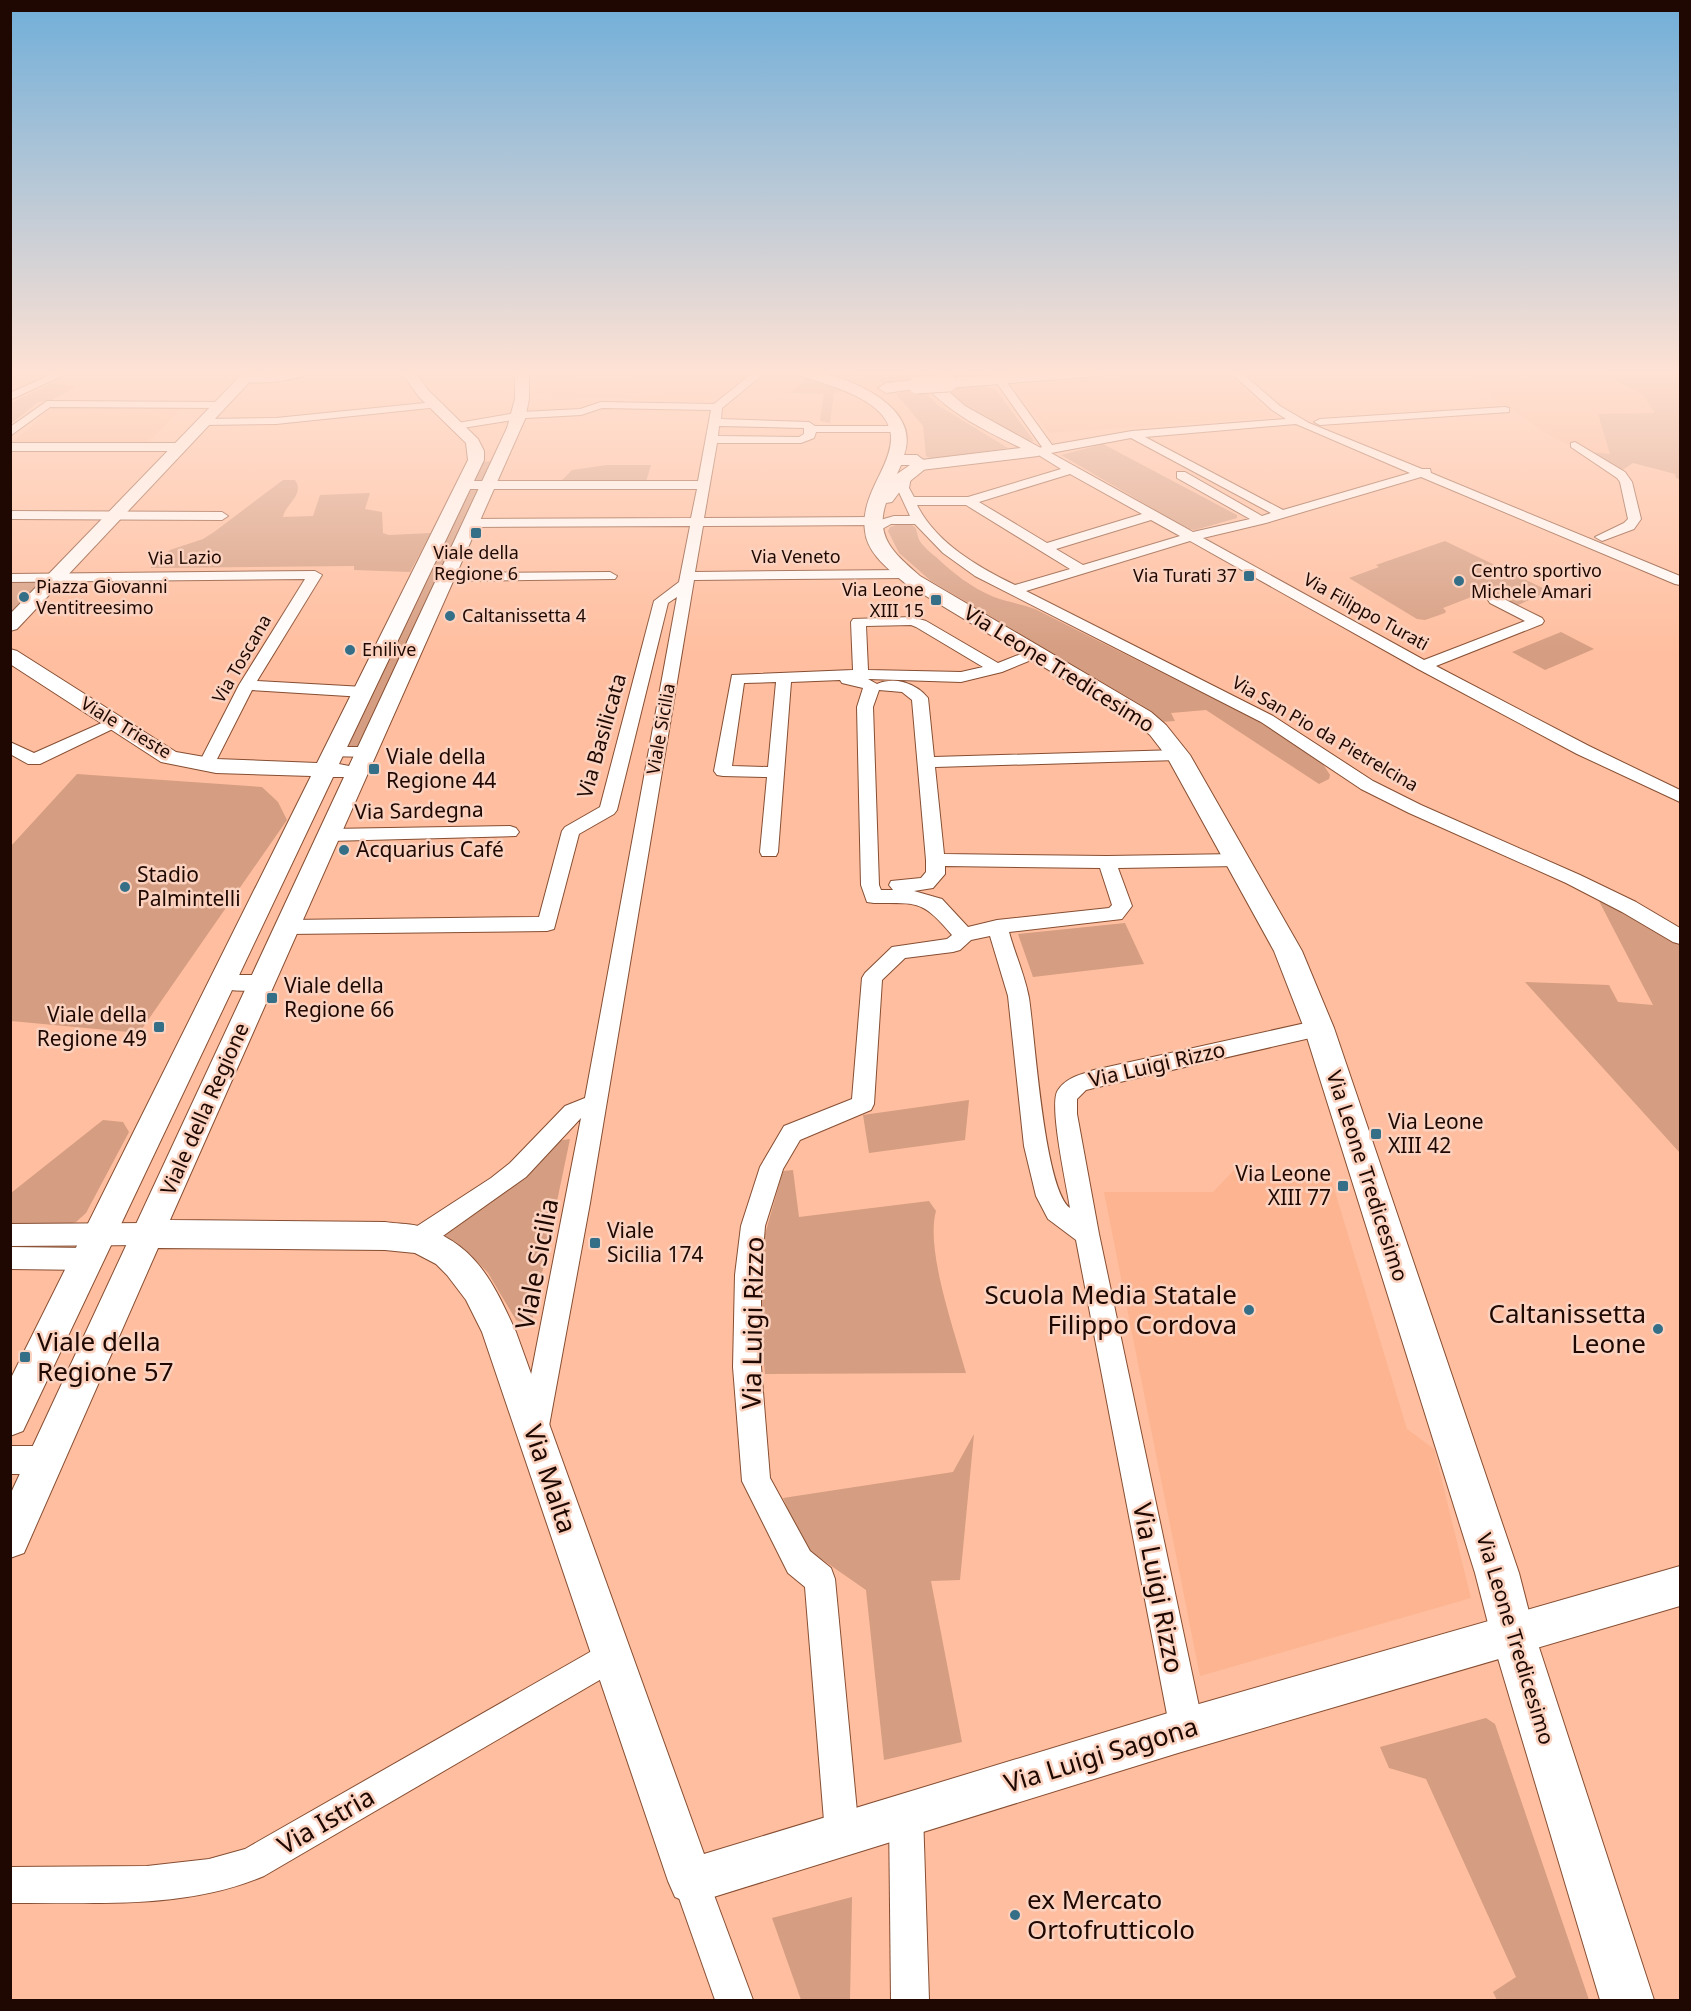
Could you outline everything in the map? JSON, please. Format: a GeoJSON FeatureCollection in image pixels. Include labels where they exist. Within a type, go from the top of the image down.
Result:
{"type":"FeatureCollection","features":[{"type":"Feature","properties":{"kind":"main road"},"geometry":{"type":"LineString","coordinates":[[872,522],[907,466]]}},
{"type":"Feature","properties":{"kind":"main road","name":"Via Leone Tredicesimo"},"geometry":{"type":"LineString","coordinates":[[872,522],[878,546],[905,574],[1143,717],[1158,730],[1178,755],[1288,951],[1319,1028],[1497,1573],[1513,1635],[1627,2001]]}},
{"type":"Feature","properties":{"kind":"street"},"geometry":{"type":"LineString","coordinates":[[10,625],[162,466]]}},
{"type":"Feature","properties":{"kind":"street","name":"Viale della Regione"},"geometry":{"type":"LineString","coordinates":[[10,1419],[331,761],[472,466]]}},
{"type":"Feature","properties":{"kind":"street","name":"Viale della Regione"},"geometry":{"type":"LineString","coordinates":[[10,1539],[497,466]]}},
{"type":"Feature","properties":{"kind":"street","name":"Viale Sicilia"},"geometry":{"type":"LineString","coordinates":[[534,1432],[595,1107],[707,466]]}},
{"type":"Feature","properties":{"kind":"street","name":"Via San Pio da Pietrelcina"},"geometry":{"type":"LineString","coordinates":[[907,466],[903,488],[919,521],[948,550],[980,573],[1267,719],[1367,784],[1415,809],[1573,879],[1629,907],[1680,937]]}},
{"type":"Feature","properties":{"kind":"street","name":"Via Filippo Turati"},"geometry":{"type":"LineString","coordinates":[[1068,466],[1423,666],[1583,750],[1680,797]]}},
{"type":"Feature","properties":{"kind":"street"},"geometry":{"type":"LineString","coordinates":[[1193,466],[1282,514]]}},
{"type":"Feature","properties":{"kind":"street"},"geometry":{"type":"LineString","coordinates":[[1405,466],[1680,581]]}},
{"type":"Feature","properties":{"kind":"street"},"geometry":{"type":"LineString","coordinates":[[1428,466],[1680,569]]}},
{"type":"Feature","properties":{"kind":"street"},"geometry":{"type":"LineString","coordinates":[[1602,537],[1629,526],[1635,519],[1626,482],[1621,475],[1607,466]]}},
{"type":"Feature","properties":{"kind":"street"},"geometry":{"type":"LineString","coordinates":[[911,501],[969,501],[1072,469]]}},
{"type":"Feature","properties":{"kind":"street"},"geometry":{"type":"LineString","coordinates":[[1014,590],[1191,537],[1261,520],[1436,469]]}},
{"type":"Feature","properties":{"kind":"street"},"geometry":{"type":"LineString","coordinates":[[1173,471],[1261,520]]}},
{"type":"Feature","properties":{"kind":"street"},"geometry":{"type":"LineString","coordinates":[[464,485],[641,489],[704,485]]}},
{"type":"Feature","properties":{"kind":"street"},"geometry":{"type":"LineString","coordinates":[[969,501],[1081,570]]}},
{"type":"Feature","properties":{"kind":"street"},"geometry":{"type":"LineString","coordinates":[[10,515],[222,516]]}},
{"type":"Feature","properties":{"kind":"street"},"geometry":{"type":"LineString","coordinates":[[1046,548],[1153,515]]}},
{"type":"Feature","properties":{"kind":"street"},"geometry":{"type":"LineString","coordinates":[[471,523],[634,517],[697,521],[872,522],[906,519],[919,521]]}},
{"type":"Feature","properties":{"kind":"street","name":"Via Lazio"},"geometry":{"type":"LineString","coordinates":[[10,578],[315,574]]}},
{"type":"Feature","properties":{"kind":"street","name":"Via Toscana"},"geometry":{"type":"LineString","coordinates":[[206,765],[248,685],[315,574]]}},
{"type":"Feature","properties":{"kind":"street","name":"Via Veneto"},"geometry":{"type":"LineString","coordinates":[[687,580],[905,574]]}},
{"type":"Feature","properties":{"kind":"street"},"geometry":{"type":"LineString","coordinates":[[447,577],[610,576]]}},
{"type":"Feature","properties":{"kind":"street","name":"Via Basilicata"},"geometry":{"type":"LineString","coordinates":[[288,927],[547,924],[571,831],[608,810],[662,601],[687,580]]}},
{"type":"Feature","properties":{"kind":"street"},"geometry":{"type":"LineString","coordinates":[[1423,666],[1537,621],[1496,600]]}},
{"type":"Feature","properties":{"kind":"street"},"geometry":{"type":"LineString","coordinates":[[997,669],[921,624],[912,621],[858,622],[866,679],[871,691],[865,707],[870,885],[874,897],[922,897],[936,905],[964,935],[998,927],[1114,914],[1122,906],[1107,862]]}},
{"type":"Feature","properties":{"kind":"street"},"geometry":{"type":"LineString","coordinates":[[776,772],[723,771],[737,678],[826,677],[860,681],[961,677],[997,669],[1036,653]]}},
{"type":"Feature","properties":{"kind":"street","name":"Viale Trieste"},"geometry":{"type":"LineString","coordinates":[[10,655],[169,758],[206,765],[363,761]]}},
{"type":"Feature","properties":{"kind":"street"},"geometry":{"type":"LineString","coordinates":[[769,852],[784,677]]}},
{"type":"Feature","properties":{"kind":"street"},"geometry":{"type":"LineString","coordinates":[[866,679],[906,687],[920,698],[936,874],[926,884],[870,885]]}},
{"type":"Feature","properties":{"kind":"street"},"geometry":{"type":"LineString","coordinates":[[248,685],[364,692]]}},
{"type":"Feature","properties":{"kind":"street"},"geometry":{"type":"LineString","coordinates":[[10,747],[34,760],[115,722]]}},
{"type":"Feature","properties":{"kind":"street"},"geometry":{"type":"LineString","coordinates":[[926,762],[1178,755]]}},
{"type":"Feature","properties":{"kind":"street","name":"Via Sardegna"},"geometry":{"type":"LineString","coordinates":[[329,835],[510,832]]}},
{"type":"Feature","properties":{"kind":"street"},"geometry":{"type":"LineString","coordinates":[[935,860],[1107,862],[1238,860]]}},
{"type":"Feature","properties":{"kind":"street"},"geometry":{"type":"LineString","coordinates":[[998,927],[1018,996],[1036,1146],[1048,1196],[1057,1212],[1087,1234]]}},
{"type":"Feature","properties":{"kind":"street","name":"Via Luigi Rizzo"},"geometry":{"type":"LineString","coordinates":[[842,1833],[820,1579],[799,1562],[756,1481],[747,1367],[748,1275],[753,1226],[772,1167],[792,1133],[863,1104],[872,978],[899,952],[953,945],[964,935]]}},
{"type":"Feature","properties":{"kind":"street"},"geometry":{"type":"LineString","coordinates":[[223,982],[263,982]]}},
{"type":"Feature","properties":{"kind":"street","name":"Via Luigi Rizzo"},"geometry":{"type":"LineString","coordinates":[[1187,1730],[1087,1234],[1065,1105],[1070,1089],[1094,1079],[1319,1028]]}},
{"type":"Feature","properties":{"kind":"street","name":"Viale Sicilia"},"geometry":{"type":"LineString","coordinates":[[417,1240],[518,1170],[573,1112],[584,1107],[595,1107]]}},
{"type":"Feature","properties":{"kind":"street"},"geometry":{"type":"LineString","coordinates":[[10,1258],[94,1247],[148,1234]]}},
{"type":"Feature","properties":{"kind":"street","name":"Via Malta"},"geometry":{"type":"LineString","coordinates":[[148,1234],[385,1236],[417,1240],[438,1248],[471,1276],[486,1301],[499,1332],[734,2001]]}},
{"type":"Feature","properties":{"kind":"street"},"geometry":{"type":"LineString","coordinates":[[10,1235],[94,1247]]}},
{"type":"Feature","properties":{"kind":"street"},"geometry":{"type":"LineString","coordinates":[[10,1460],[46,1460]]}},
{"type":"Feature","properties":{"kind":"street","name":"Via Luigi Sagona"},"geometry":{"type":"LineString","coordinates":[[691,1881],[906,1813],[1341,1683],[1607,1610],[1680,1586]]}},
{"type":"Feature","properties":{"kind":"street","name":"Via Istria"},"geometry":{"type":"LineString","coordinates":[[10,1885],[147,1884],[209,1877],[252,1864],[611,1656]]}},
{"type":"Feature","properties":{"kind":"street"},"geometry":{"type":"LineString","coordinates":[[906,1813],[910,2001]]}},
{"type":"Feature","properties":{"kind":"shaded area"},"geometry":{"type":"Polygon","coordinates":[[[473,466],[490,466],[367,752],[335,752],[473,466]]]}},
{"type":"Feature","properties":{"kind":"shaded area"},"geometry":{"type":"Polygon","coordinates":[[[601,466],[651,466],[646,482],[560,482],[572,470],[601,466]]]}},
{"type":"Feature","properties":{"kind":"shaded area"},"geometry":{"type":"Polygon","coordinates":[[[1080,466],[1144,466],[1237,515],[1237,518],[1195,530],[1188,529],[1080,466]]]}},
{"type":"Feature","properties":{"kind":"shaded area"},"geometry":{"type":"Polygon","coordinates":[[[1613,466],[1629,466],[1621,471],[1613,466]]]}},
{"type":"Feature","properties":{"kind":"shaded area"},"geometry":{"type":"Polygon","coordinates":[[[1644,466],[1680,466],[1680,479],[1676,478],[1675,474],[1644,466]]]}},
{"type":"Feature","properties":{"kind":"shaded area"},"geometry":{"type":"Polygon","coordinates":[[[283,480],[295,480],[298,490],[283,517],[313,516],[320,495],[370,493],[365,509],[382,512],[383,533],[389,535],[431,533],[410,572],[354,570],[354,566],[151,568],[151,564],[170,550],[203,539],[214,532],[283,480]]]}},
{"type":"Feature","properties":{"kind":"shaded area"},"geometry":{"type":"Polygon","coordinates":[[[902,523],[913,526],[919,540],[927,549],[978,589],[999,599],[1035,609],[1274,729],[1321,761],[1330,775],[1329,779],[1319,784],[1206,710],[1171,713],[1175,721],[1162,722],[1141,705],[931,581],[899,553],[888,531],[890,527],[902,523]]]}},
{"type":"Feature","properties":{"kind":"shaded area","name":"Centro sportivo Michele Amari"},"geometry":{"type":"Polygon","coordinates":[[[1445,541],[1549,591],[1516,606],[1495,595],[1487,598],[1479,594],[1443,608],[1445,613],[1425,620],[1417,619],[1349,578],[1379,567],[1376,565],[1445,541]]]}},
{"type":"Feature","properties":{"kind":"shaded area"},"geometry":{"type":"Polygon","coordinates":[[[11,581],[42,581],[11,614],[11,581]]]}},
{"type":"Feature","properties":{"kind":"shaded area"},"geometry":{"type":"Polygon","coordinates":[[[1561,632],[1594,649],[1545,670],[1512,652],[1561,632]]]}},
{"type":"Feature","properties":{"kind":"shaded area","name":"Stadio Palmintelli"},"geometry":{"type":"Polygon","coordinates":[[[77,774],[262,787],[278,802],[287,820],[139,1033],[11,1021],[11,846],[77,774]]]}},
{"type":"Feature","properties":{"kind":"shaded area"},"geometry":{"type":"Polygon","coordinates":[[[1599,901],[1605,901],[1680,945],[1680,1153],[1525,982],[1609,985],[1618,1002],[1653,1005],[1599,901]]]}},
{"type":"Feature","properties":{"kind":"shaded area"},"geometry":{"type":"Polygon","coordinates":[[[1125,923],[1144,964],[1033,977],[1018,934],[1125,923]]]}},
{"type":"Feature","properties":{"kind":"shaded area"},"geometry":{"type":"Polygon","coordinates":[[[969,1100],[965,1140],[869,1153],[863,1115],[969,1100]]]}},
{"type":"Feature","properties":{"kind":"shaded area"},"geometry":{"type":"Polygon","coordinates":[[[103,1120],[123,1122],[129,1132],[86,1213],[76,1222],[68,1224],[11,1226],[11,1193],[103,1120]]]}},
{"type":"Feature","properties":{"kind":"shaded area"},"geometry":{"type":"Polygon","coordinates":[[[570,1139],[531,1326],[516,1320],[488,1273],[471,1255],[442,1235],[523,1179],[556,1141],[570,1139]]]}},
{"type":"Feature","properties":{"kind":"shaded area","name":"Scuola Media Statale Filippo Cordova"},"geometry":{"type":"Polygon","coordinates":[[[1236,1168],[1329,1172],[1407,1429],[1434,1449],[1471,1598],[1200,1676],[1104,1192],[1213,1192],[1236,1168]]]}},
{"type":"Feature","properties":{"kind":"shaded area"},"geometry":{"type":"Polygon","coordinates":[[[793,1170],[799,1217],[929,1201],[936,1211],[934,1247],[938,1269],[966,1373],[765,1374],[758,1300],[765,1234],[783,1171],[793,1170]]]}},
{"type":"Feature","properties":{"kind":"shaded area"},"geometry":{"type":"Polygon","coordinates":[[[974,1434],[960,1580],[931,1581],[962,1742],[884,1760],[866,1590],[804,1547],[783,1498],[953,1472],[974,1434]]]}},
{"type":"Feature","properties":{"kind":"shaded area"},"geometry":{"type":"Polygon","coordinates":[[[1486,1718],[1495,1724],[1589,2000],[1497,2000],[1493,1992],[1516,1977],[1426,1779],[1389,1768],[1380,1747],[1486,1718]]]}},
{"type":"Feature","properties":{"kind":"shaded area"},"geometry":{"type":"Polygon","coordinates":[[[852,1897],[850,2000],[801,2000],[772,1918],[852,1897]]]}},
{"type":"Feature","properties":{"kind":"place","name":"Viale della Regione 6"},"geometry":{"type":"Point","coordinates":[476,533]}},
{"type":"Feature","properties":{"kind":"place","name":"Via Turati 37"},"geometry":{"type":"Point","coordinates":[1249,576]}},
{"type":"Feature","properties":{"kind":"place","name":"Centro sportivo Michele Amari"},"geometry":{"type":"Point","coordinates":[1459,581]}},
{"type":"Feature","properties":{"kind":"place","name":"Piazza Giovanni Ventitreesimo"},"geometry":{"type":"Point","coordinates":[24,597]}},
{"type":"Feature","properties":{"kind":"place","name":"Via Leone XIII 15"},"geometry":{"type":"Point","coordinates":[936,600]}},
{"type":"Feature","properties":{"kind":"place","name":"Caltanissetta 4"},"geometry":{"type":"Point","coordinates":[450,616]}},
{"type":"Feature","properties":{"kind":"place","name":"Enilive"},"geometry":{"type":"Point","coordinates":[350,650]}},
{"type":"Feature","properties":{"kind":"place","name":"Viale della Regione 44"},"geometry":{"type":"Point","coordinates":[374,769]}},
{"type":"Feature","properties":{"kind":"place","name":"Acquarius Café"},"geometry":{"type":"Point","coordinates":[344,850]}},
{"type":"Feature","properties":{"kind":"place","name":"Stadio Palmintelli"},"geometry":{"type":"Point","coordinates":[125,887]}},
{"type":"Feature","properties":{"kind":"place","name":"Viale della Regione 66"},"geometry":{"type":"Point","coordinates":[272,998]}},
{"type":"Feature","properties":{"kind":"place","name":"Viale della Regione 49"},"geometry":{"type":"Point","coordinates":[159,1027]}},
{"type":"Feature","properties":{"kind":"place","name":"Via Leone XIII 42"},"geometry":{"type":"Point","coordinates":[1376,1134]}},
{"type":"Feature","properties":{"kind":"place","name":"Via Leone XIII 77"},"geometry":{"type":"Point","coordinates":[1343,1186]}},
{"type":"Feature","properties":{"kind":"place","name":"Viale Sicilia 174"},"geometry":{"type":"Point","coordinates":[595,1243]}},
{"type":"Feature","properties":{"kind":"place","name":"Scuola Media Statale Filippo Cordova"},"geometry":{"type":"Point","coordinates":[1249,1310]}},
{"type":"Feature","properties":{"kind":"place","name":"Caltanissetta Leone"},"geometry":{"type":"Point","coordinates":[1658,1329]}},
{"type":"Feature","properties":{"kind":"place","name":"Viale della Regione 57"},"geometry":{"type":"Point","coordinates":[25,1357]}},
{"type":"Feature","properties":{"kind":"place","name":"ex Mercato Ortofrutticolo"},"geometry":{"type":"Point","coordinates":[1015,1915]}}]}
